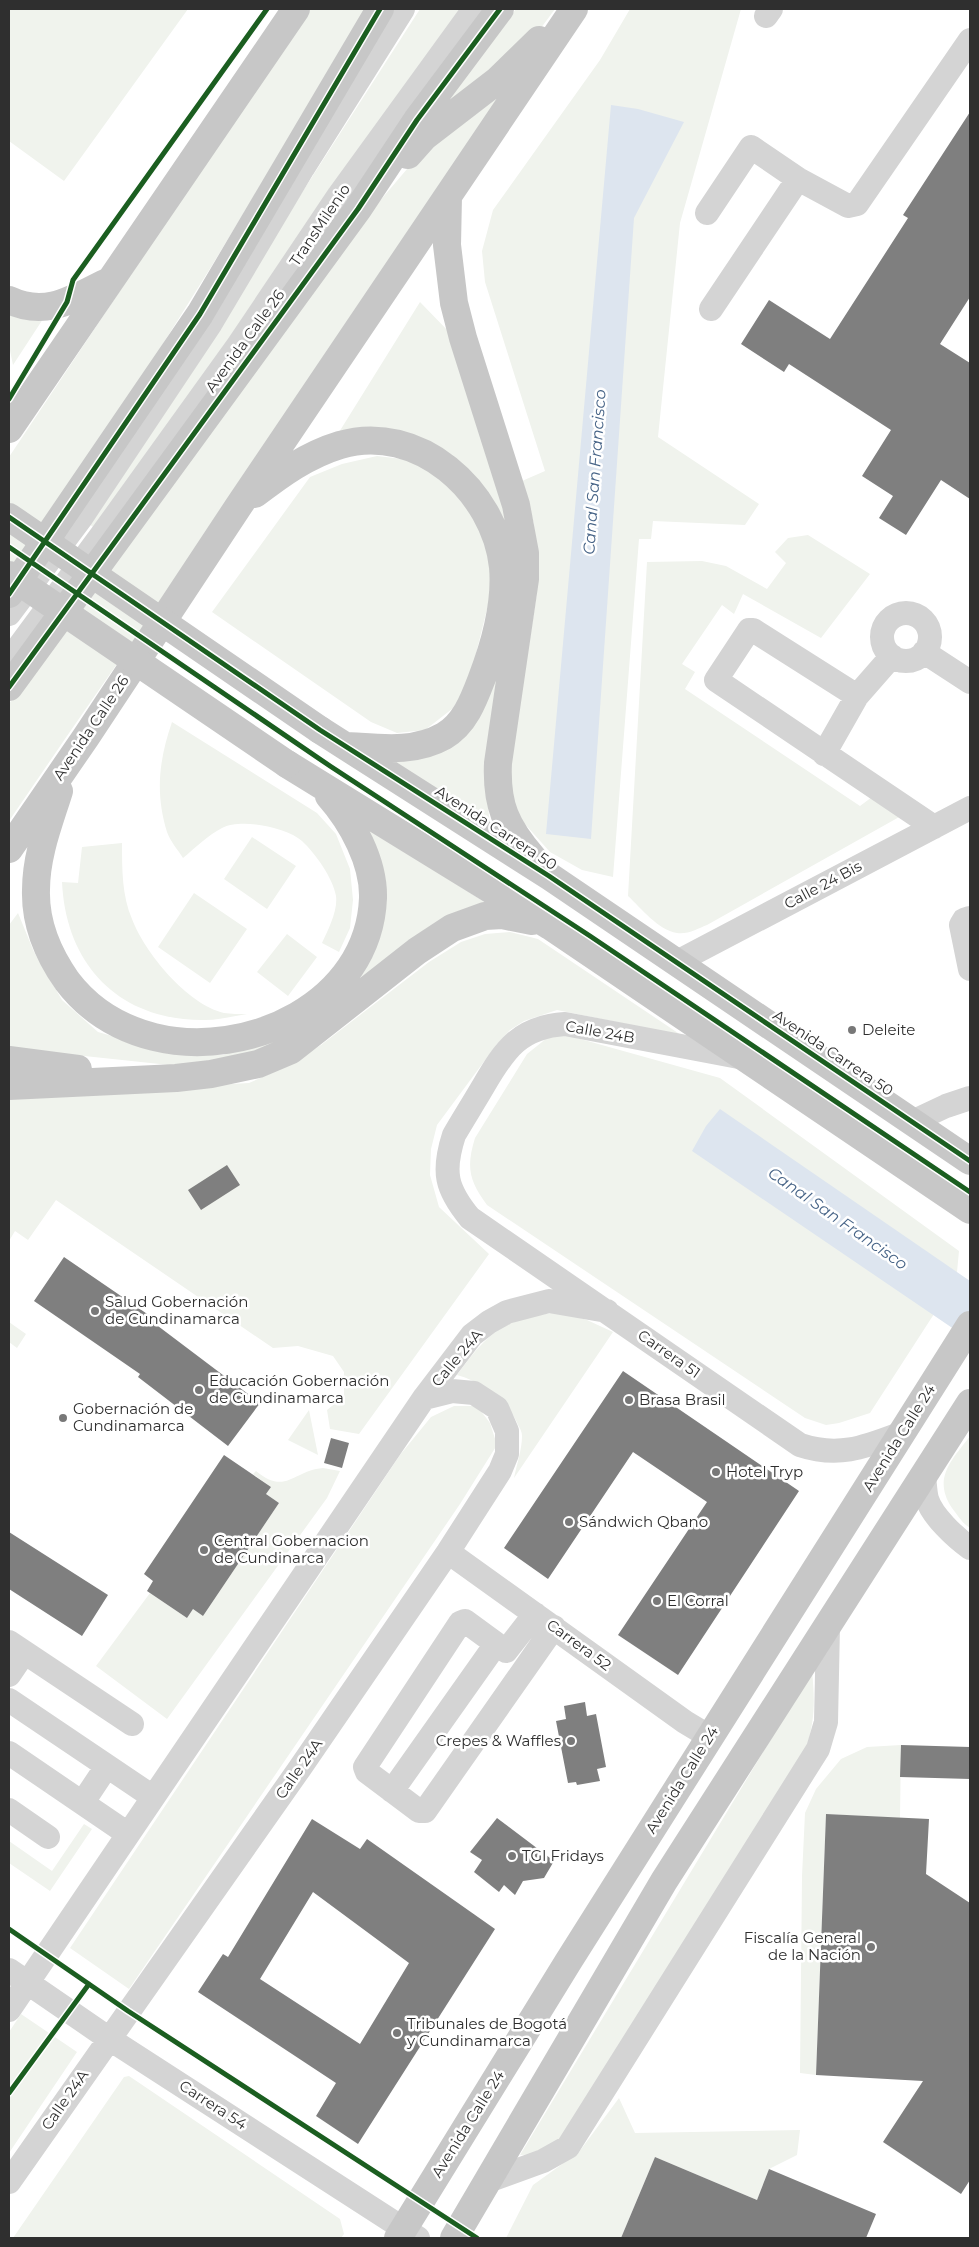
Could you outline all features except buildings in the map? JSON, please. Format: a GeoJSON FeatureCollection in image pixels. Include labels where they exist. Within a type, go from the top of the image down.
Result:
{"type":"FeatureCollection","features":[{"type":"Feature","properties":{"kind":"main road"},"geometry":{"type":"LineString","coordinates":[[9,429],[296,9]]}},
{"type":"Feature","properties":{"kind":"main road"},"geometry":{"type":"LineString","coordinates":[[9,594],[200,314],[380,9]]}},
{"type":"Feature","properties":{"kind":"main road","name":"Avenida Calle 26"},"geometry":{"type":"LineString","coordinates":[[9,687],[358,209],[417,120],[500,9]]}},
{"type":"Feature","properties":{"kind":"main road"},"geometry":{"type":"LineString","coordinates":[[358,209],[424,137],[498,80],[544,35],[567,9]]}},
{"type":"Feature","properties":{"kind":"main road","name":"Avenida Calle 26"},"geometry":{"type":"LineString","coordinates":[[9,849],[574,9]]}},
{"type":"Feature","properties":{"kind":"main road"},"geometry":{"type":"LineString","coordinates":[[448,196],[447,245],[454,303],[516,505],[525,553],[525,579],[498,764],[497,786],[502,811],[509,826],[522,846],[549,876]]}},
{"type":"Feature","properties":{"kind":"main road"},"geometry":{"type":"LineString","coordinates":[[9,300],[29,307],[56,306],[110,281]]}},
{"type":"Feature","properties":{"kind":"main road"},"geometry":{"type":"LineString","coordinates":[[238,507],[276,478],[316,454],[342,444],[370,442],[392,443],[414,448],[432,458],[453,473],[474,494],[489,518],[498,542],[503,568],[503,592],[487,666],[473,702],[465,715],[446,735],[425,745],[399,748],[344,746]]}},
{"type":"Feature","properties":{"kind":"main road","name":"Avenida Carrera 50"},"geometry":{"type":"LineString","coordinates":[[9,517],[320,730],[549,876],[912,1122],[965,1155]]}},
{"type":"Feature","properties":{"kind":"main road"},"geometry":{"type":"LineString","coordinates":[[9,575],[287,764],[550,926],[746,1058],[965,1210]]}},
{"type":"Feature","properties":{"kind":"main road"},"geometry":{"type":"LineString","coordinates":[[66,766],[40,850],[37,871],[37,908],[40,926],[57,967],[78,995],[104,1017],[134,1032],[165,1040],[200,1043],[251,1036],[270,1030],[299,1016],[325,996],[350,968],[365,936],[373,899],[369,869],[348,821],[318,784]]}},
{"type":"Feature","properties":{"kind":"main road"},"geometry":{"type":"LineString","coordinates":[[9,1086],[211,1074],[242,1069],[291,1050],[417,951],[452,928],[485,916],[524,919],[550,926]]}},
{"type":"Feature","properties":{"kind":"main road"},"geometry":{"type":"LineString","coordinates":[[9,1060],[144,1078]]}},
{"type":"Feature","properties":{"kind":"main road","name":"Avenida Calle 24"},"geometry":{"type":"LineString","coordinates":[[407,2235],[562,1970],[966,1331]]}},
{"type":"Feature","properties":{"kind":"main road"},"geometry":{"type":"LineString","coordinates":[[454,2238],[664,1882],[970,1403]]}},
{"type":"Feature","properties":{"kind":"street"},"geometry":{"type":"LineString","coordinates":[[9,614],[81,518],[212,323],[303,168],[403,9]]}},
{"type":"Feature","properties":{"kind":"street","name":"TransMilenio"},"geometry":{"type":"LineString","coordinates":[[9,660],[103,534],[238,344],[339,195],[474,9]]}},
{"type":"Feature","properties":{"kind":"street"},"geometry":{"type":"LineString","coordinates":[[707,213],[751,147],[798,179],[848,206],[857,204],[970,40]]}},
{"type":"Feature","properties":{"kind":"street"},"geometry":{"type":"LineString","coordinates":[[711,309],[798,179]]}},
{"type":"Feature","properties":{"kind":"street"},"geometry":{"type":"LineString","coordinates":[[902,613],[912,613],[920,618],[930,634],[929,644],[924,652],[917,658],[909,661],[900,660],[892,656],[885,649],[882,641],[882,631],[886,622],[893,616],[902,613]]}},
{"type":"Feature","properties":{"kind":"street"},"geometry":{"type":"LineString","coordinates":[[857,696],[753,630],[749,630],[717,678],[718,682],[934,827]]}},
{"type":"Feature","properties":{"kind":"street"},"geometry":{"type":"LineString","coordinates":[[924,652],[970,682]]}},
{"type":"Feature","properties":{"kind":"street"},"geometry":{"type":"LineString","coordinates":[[824,754],[857,696],[892,656]]}},
{"type":"Feature","properties":{"kind":"street","name":"Calle 24 Bis"},"geometry":{"type":"LineString","coordinates":[[677,962],[969,810]]}},
{"type":"Feature","properties":{"kind":"street"},"geometry":{"type":"LineString","coordinates":[[970,918],[964,920],[961,925],[970,969]]}},
{"type":"Feature","properties":{"kind":"street","name":"Calle 24B"},"geometry":{"type":"LineString","coordinates":[[454,1199],[448,1178],[449,1150],[454,1135],[502,1054],[514,1042],[529,1032],[546,1025],[565,1024],[746,1058]]}},
{"type":"Feature","properties":{"kind":"street"},"geometry":{"type":"LineString","coordinates":[[912,1122],[946,1106],[970,1098]]}},
{"type":"Feature","properties":{"kind":"street","name":"Carrera 51"},"geometry":{"type":"LineString","coordinates":[[454,1199],[470,1218],[800,1445],[831,1452],[860,1449],[902,1433]]}},
{"type":"Feature","properties":{"kind":"street","name":"Calle 24A"},"geometry":{"type":"LineString","coordinates":[[9,2010],[18,1976],[128,1834],[424,1398],[472,1335],[489,1322],[508,1312],[549,1301],[607,1311]]}},
{"type":"Feature","properties":{"kind":"street","name":"Calle 24A"},"geometry":{"type":"LineString","coordinates":[[9,2182],[108,2038],[300,1768],[448,1552],[500,1471],[507,1454],[507,1430],[497,1408],[474,1393],[452,1391],[424,1398]]}},
{"type":"Feature","properties":{"kind":"street"},"geometry":{"type":"LineString","coordinates":[[924,1476],[927,1500],[939,1519],[961,1542],[970,1548]]}},
{"type":"Feature","properties":{"kind":"street","name":"Carrera 52"},"geometry":{"type":"LineString","coordinates":[[448,1552],[685,1722],[710,1737]]}},
{"type":"Feature","properties":{"kind":"street"},"geometry":{"type":"LineString","coordinates":[[392,1791],[501,1648],[544,1620]]}},
{"type":"Feature","properties":{"kind":"street"},"geometry":{"type":"LineString","coordinates":[[525,1667],[465,1622],[460,1624],[365,1767],[367,1772],[419,1811],[425,1811],[525,1667],[544,1620]]}},
{"type":"Feature","properties":{"kind":"street"},"geometry":{"type":"LineString","coordinates":[[488,2180],[543,2161],[568,2147],[818,1749],[826,1722],[828,1626]]}},
{"type":"Feature","properties":{"kind":"street"},"geometry":{"type":"LineString","coordinates":[[9,1674],[16,1647],[132,1724]]}},
{"type":"Feature","properties":{"kind":"street"},"geometry":{"type":"LineString","coordinates":[[9,1700],[153,1797]]}},
{"type":"Feature","properties":{"kind":"street"},"geometry":{"type":"LineString","coordinates":[[9,1753],[128,1834]]}},
{"type":"Feature","properties":{"kind":"street"},"geometry":{"type":"LineString","coordinates":[[83,1802],[107,1766]]}},
{"type":"Feature","properties":{"kind":"street"},"geometry":{"type":"LineString","coordinates":[[9,1810],[48,1837]]}},
{"type":"Feature","properties":{"kind":"street","name":"Carrera 54"},"geometry":{"type":"LineString","coordinates":[[18,1976],[108,2038],[407,2235]]}},
{"type":"Feature","properties":{"kind":"shaded area"},"geometry":{"type":"Polygon","coordinates":[[[9,9],[188,9],[64,181],[9,141],[9,9]]]}},
{"type":"Feature","properties":{"kind":"shaded area"},"geometry":{"type":"Polygon","coordinates":[[[308,9],[367,9],[211,267],[114,422],[9,574],[9,457],[308,9]]]}},
{"type":"Feature","properties":{"kind":"shaded area"},"geometry":{"type":"Polygon","coordinates":[[[420,9],[463,9],[100,532],[89,524],[420,9]]]}},
{"type":"Feature","properties":{"kind":"shaded area"},"geometry":{"type":"Polygon","coordinates":[[[516,9],[555,9],[538,32],[438,113],[485,48],[516,9]]]}},
{"type":"Feature","properties":{"kind":"shaded area"},"geometry":{"type":"Polygon","coordinates":[[[630,9],[741,9],[680,223],[658,437],[759,504],[745,525],[653,521],[651,539],[639,539],[613,877],[582,870],[550,852],[524,823],[510,800],[512,753],[537,593],[534,524],[522,481],[545,471],[485,282],[482,251],[493,210],[600,60],[630,9]]]}},
{"type":"Feature","properties":{"kind":"shaded area"},"geometry":{"type":"Polygon","coordinates":[[[518,85],[9,821],[9,704],[20,687],[367,216],[413,162],[459,121],[518,85]]]}},
{"type":"Feature","properties":{"kind":"shaded area"},"geometry":{"type":"Polygon","coordinates":[[[420,302],[453,336],[515,539],[508,601],[455,464],[336,437],[420,302]]]}},
{"type":"Feature","properties":{"kind":"shaded area"},"geometry":{"type":"Polygon","coordinates":[[[9,309],[43,319],[13,365],[9,346],[9,309]]]}},
{"type":"Feature","properties":{"kind":"shaded area"},"geometry":{"type":"Polygon","coordinates":[[[377,456],[411,460],[446,481],[474,512],[488,549],[492,589],[468,686],[452,709],[425,730],[397,733],[371,722],[212,612],[310,477],[342,464],[377,456]]]}},
{"type":"Feature","properties":{"kind":"shaded area"},"geometry":{"type":"Polygon","coordinates":[[[808,535],[870,574],[821,638],[743,594],[734,614],[722,605],[682,664],[695,672],[685,689],[860,806],[872,797],[901,816],[707,925],[685,933],[670,931],[650,918],[628,896],[647,562],[702,561],[726,566],[767,589],[786,563],[775,552],[788,538],[808,535]]]}},
{"type":"Feature","properties":{"kind":"shaded area"},"geometry":{"type":"Polygon","coordinates":[[[508,603],[486,788],[490,825],[388,760],[453,743],[508,603]]]}},
{"type":"Feature","properties":{"kind":"shaded area"},"geometry":{"type":"Polygon","coordinates":[[[172,722],[317,813],[336,834],[350,869],[353,900],[350,928],[339,952],[322,943],[336,908],[336,896],[331,881],[318,859],[295,836],[275,828],[251,824],[230,825],[212,834],[183,858],[168,835],[161,804],[160,777],[164,750],[172,722]]]}},
{"type":"Feature","properties":{"kind":"shaded area"},"geometry":{"type":"Polygon","coordinates":[[[364,825],[489,905],[280,1041],[253,1056],[188,1067],[9,1048],[9,925],[18,913],[34,952],[62,1000],[98,1032],[157,1049],[188,1055],[223,1055],[263,1043],[363,969],[364,825]]]}},
{"type":"Feature","properties":{"kind":"shaded area"},"geometry":{"type":"Polygon","coordinates":[[[252,837],[296,866],[267,909],[224,879],[252,837]]]}},
{"type":"Feature","properties":{"kind":"shaded area"},"geometry":{"type":"Polygon","coordinates":[[[122,843],[123,882],[126,901],[138,932],[157,961],[182,988],[210,1008],[224,1013],[247,1014],[205,1020],[175,1018],[147,1011],[123,999],[103,983],[87,963],[74,939],[66,912],[62,882],[78,883],[82,847],[122,843]]]}},
{"type":"Feature","properties":{"kind":"shaded area"},"geometry":{"type":"Polygon","coordinates":[[[194,893],[247,929],[210,983],[158,947],[194,893]]]}},
{"type":"Feature","properties":{"kind":"shaded area"},"geometry":{"type":"Polygon","coordinates":[[[510,932],[538,939],[681,1035],[557,1010],[524,1021],[510,1030],[497,1044],[437,1125],[431,1149],[430,1175],[439,1207],[489,1254],[359,1434],[330,1429],[327,1410],[344,1396],[344,1372],[333,1356],[298,1346],[273,1348],[56,1200],[28,1240],[15,1231],[9,1241],[9,1097],[249,1083],[274,1072],[321,1045],[429,962],[461,942],[485,934],[510,932]]]}},
{"type":"Feature","properties":{"kind":"shaded area"},"geometry":{"type":"Polygon","coordinates":[[[287,934],[317,957],[288,996],[257,972],[287,934]]]}},
{"type":"Feature","properties":{"kind":"shaded area"},"geometry":{"type":"Polygon","coordinates":[[[566,1035],[720,1078],[959,1251],[957,1272],[934,1314],[870,1413],[826,1425],[805,1418],[487,1205],[476,1188],[471,1173],[472,1148],[475,1138],[527,1054],[547,1038],[566,1035]]]}},
{"type":"Feature","properties":{"kind":"shaded area"},"geometry":{"type":"Polygon","coordinates":[[[558,1312],[587,1320],[613,1332],[514,1478],[522,1436],[513,1415],[494,1393],[476,1382],[457,1375],[479,1347],[499,1330],[523,1319],[558,1312]]]}},
{"type":"Feature","properties":{"kind":"shaded area"},"geometry":{"type":"Polygon","coordinates":[[[9,1322],[26,1334],[17,1348],[9,1342],[9,1322]]]}},
{"type":"Feature","properties":{"kind":"shaded area"},"geometry":{"type":"Polygon","coordinates":[[[454,1406],[477,1406],[490,1423],[497,1445],[460,1504],[129,1989],[70,1948],[400,1455],[431,1417],[454,1406]]]}},
{"type":"Feature","properties":{"kind":"shaded area"},"geometry":{"type":"Polygon","coordinates":[[[309,1410],[318,1455],[288,1440],[309,1410]]]}},
{"type":"Feature","properties":{"kind":"shaded area"},"geometry":{"type":"Polygon","coordinates":[[[970,1436],[970,1528],[962,1522],[946,1497],[944,1478],[951,1461],[970,1436]]]}},
{"type":"Feature","properties":{"kind":"shaded area"},"geometry":{"type":"Polygon","coordinates":[[[323,1468],[340,1471],[327,1498],[167,1719],[96,1666],[150,1593],[187,1618],[193,1609],[203,1616],[279,1503],[266,1494],[271,1487],[253,1474],[256,1471],[266,1478],[283,1482],[323,1468]]]}},
{"type":"Feature","properties":{"kind":"shaded area"},"geometry":{"type":"Polygon","coordinates":[[[812,1671],[814,1710],[806,1749],[566,2139],[542,2154],[520,2155],[812,1671]]]}},
{"type":"Feature","properties":{"kind":"shaded area"},"geometry":{"type":"Polygon","coordinates":[[[901,1745],[900,1818],[826,1814],[816,2075],[800,2073],[802,1876],[805,1813],[816,1789],[841,1759],[867,1747],[901,1745]]]}},
{"type":"Feature","properties":{"kind":"shaded area"},"geometry":{"type":"Polygon","coordinates":[[[84,1824],[92,1829],[50,1891],[9,1863],[9,1841],[52,1871],[84,1824]]]}},
{"type":"Feature","properties":{"kind":"shaded area"},"geometry":{"type":"Polygon","coordinates":[[[21,2014],[77,2052],[9,2153],[9,2032],[21,2014]]]}},
{"type":"Feature","properties":{"kind":"shaded area"},"geometry":{"type":"Polygon","coordinates":[[[129,2076],[340,2219],[344,2234],[341,2238],[13,2238],[124,2077],[129,2076]]]}},
{"type":"Feature","properties":{"kind":"shaded area"},"geometry":{"type":"Polygon","coordinates":[[[619,2098],[635,2133],[800,2130],[797,2155],[769,2169],[757,2200],[655,2157],[621,2238],[506,2238],[533,2185],[579,2152],[619,2098]]]}},
{"type":"Feature","properties":{"kind":"water","name":"Canal San Francisco"},"geometry":{"type":"Polygon","coordinates":[[[611,105],[638,109],[684,122],[634,218],[591,839],[546,834],[611,105]]]}},
{"type":"Feature","properties":{"kind":"water","name":"Canal San Francisco"},"geometry":{"type":"Polygon","coordinates":[[[720,1109],[970,1281],[970,1340],[692,1151],[706,1126],[720,1109]]]}},
{"type":"Feature","properties":{"kind":"cycle path"},"geometry":{"type":"LineString","coordinates":[[9,399],[67,302],[73,280],[267,9]]}},
{"type":"Feature","properties":{"kind":"cycle path"},"geometry":{"type":"LineString","coordinates":[[9,594],[200,314],[380,9]]}},
{"type":"Feature","properties":{"kind":"cycle path"},"geometry":{"type":"LineString","coordinates":[[9,687],[358,209],[417,120],[500,9]]}},
{"type":"Feature","properties":{"kind":"cycle path"},"geometry":{"type":"LineString","coordinates":[[9,517],[320,730],[549,876],[970,1161]]}},
{"type":"Feature","properties":{"kind":"cycle path"},"geometry":{"type":"LineString","coordinates":[[9,547],[330,766],[590,936],[970,1192]]}},
{"type":"Feature","properties":{"kind":"cycle path"},"geometry":{"type":"LineString","coordinates":[[9,1929],[128,2011],[477,2238]]}},
{"type":"Feature","properties":{"kind":"cycle path"},"geometry":{"type":"LineString","coordinates":[[9,2093],[89,1984]]}},
{"type":"Feature","properties":{"kind":"place","name":"Deleite"},"geometry":{"type":"Point","coordinates":[852,1030]}},
{"type":"Feature","properties":{"kind":"place","name":"Salud Gobernación de Cundinamarca"},"geometry":{"type":"Point","coordinates":[95,1311]}},
{"type":"Feature","properties":{"kind":"place","name":"Educación Gobernación de Cundinamarca"},"geometry":{"type":"Point","coordinates":[199,1390]}},
{"type":"Feature","properties":{"kind":"place","name":"Brasa Brasil"},"geometry":{"type":"Point","coordinates":[629,1400]}},
{"type":"Feature","properties":{"kind":"place","name":"Gobernación de Cundinamarca"},"geometry":{"type":"Point","coordinates":[63,1418]}},
{"type":"Feature","properties":{"kind":"place","name":"Hotel Tryp"},"geometry":{"type":"Point","coordinates":[716,1472]}},
{"type":"Feature","properties":{"kind":"place","name":"Sándwich Qbano"},"geometry":{"type":"Point","coordinates":[569,1522]}},
{"type":"Feature","properties":{"kind":"place","name":"Central Gobernacion de Cundinarca"},"geometry":{"type":"Point","coordinates":[204,1550]}},
{"type":"Feature","properties":{"kind":"place","name":"El Corral"},"geometry":{"type":"Point","coordinates":[657,1601]}},
{"type":"Feature","properties":{"kind":"place","name":"Crepes & Waffles"},"geometry":{"type":"Point","coordinates":[571,1741]}},
{"type":"Feature","properties":{"kind":"place","name":"TGI Fridays"},"geometry":{"type":"Point","coordinates":[512,1856]}},
{"type":"Feature","properties":{"kind":"place","name":"Fiscalía General de la Nación"},"geometry":{"type":"Point","coordinates":[871,1947]}},
{"type":"Feature","properties":{"kind":"place","name":"Tribunales de Bogotá y Cundinamarca"},"geometry":{"type":"Point","coordinates":[397,2033]}}]}
